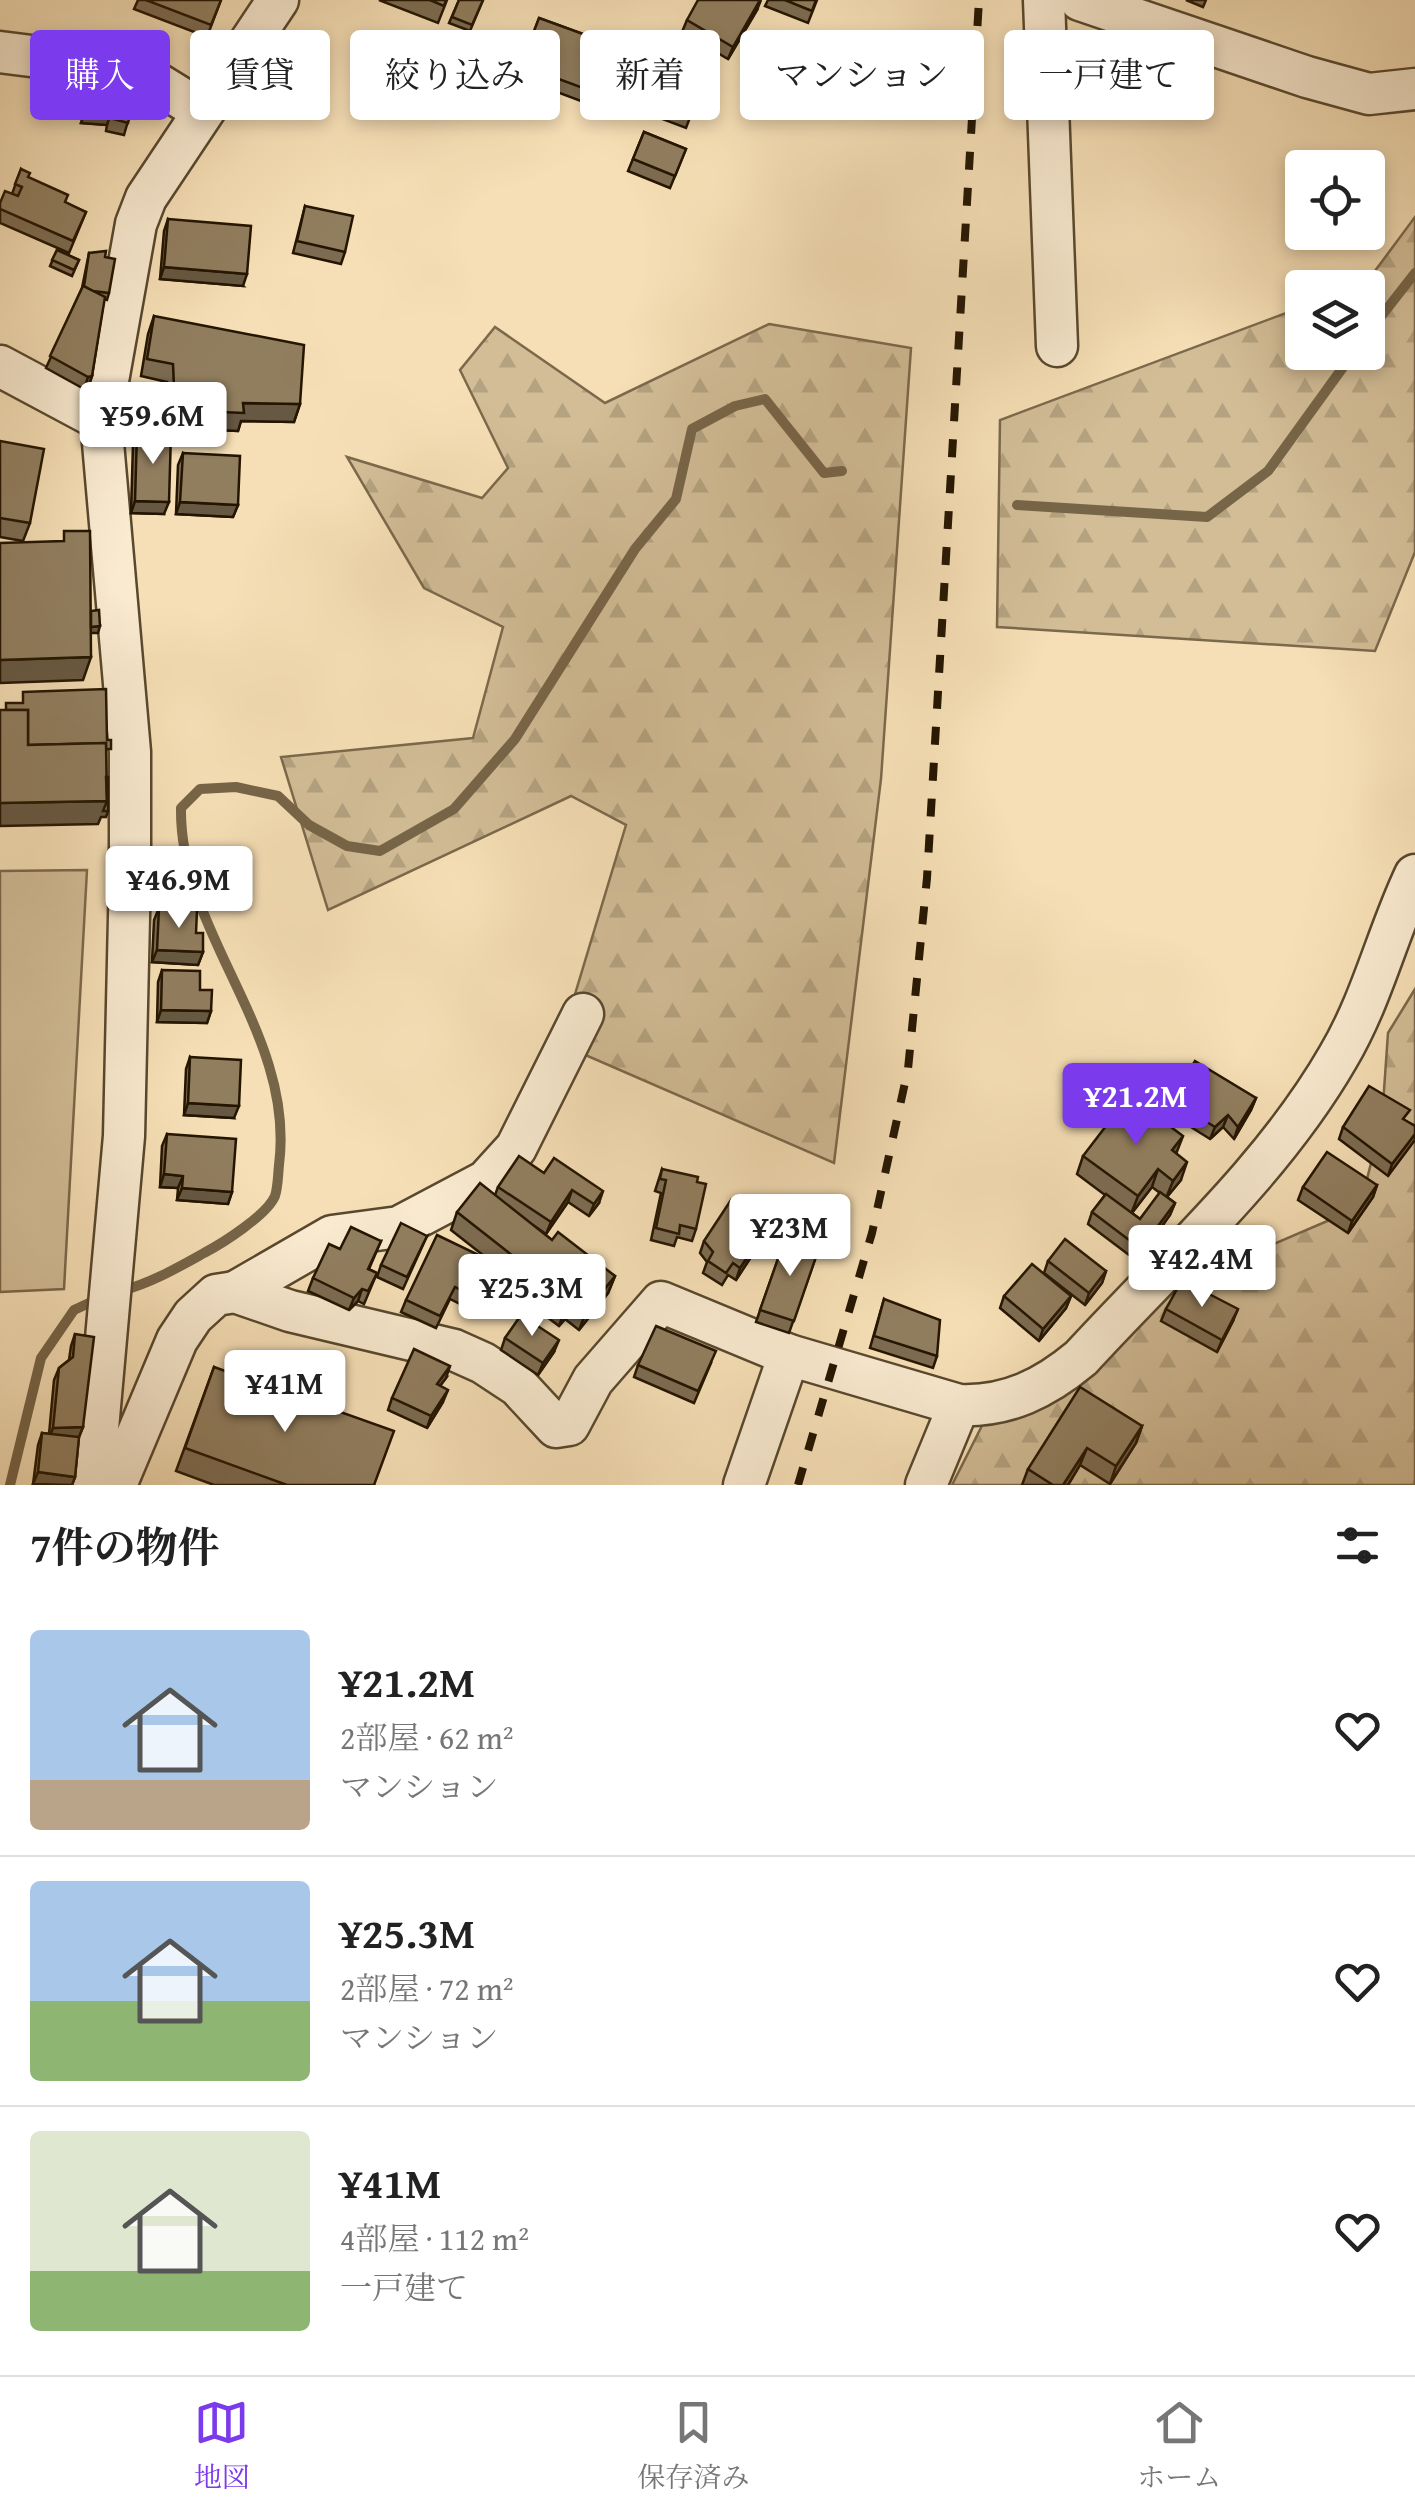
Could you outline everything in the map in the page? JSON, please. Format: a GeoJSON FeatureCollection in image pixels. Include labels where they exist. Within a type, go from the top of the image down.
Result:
{"type":"FeatureCollection","features":[{"type":"Feature","properties":{"kind":"street"},"geometry":{"type":"LineString","coordinates":[[257,30],[278,0]]}},
{"type":"Feature","properties":{"kind":"street"},"geometry":{"type":"LineString","coordinates":[[1044,0],[1057,346]]}},
{"type":"Feature","properties":{"kind":"street"},"geometry":{"type":"LineString","coordinates":[[1080,0],[1307,78],[1370,94],[1415,90]]}},
{"type":"Feature","properties":{"kind":"street"},"geometry":{"type":"LineString","coordinates":[[0,52],[134,69],[190,104]]}},
{"type":"Feature","properties":{"kind":"street"},"geometry":{"type":"LineString","coordinates":[[92,1485],[104,1390],[106,1325],[124,1136],[130,752],[101,420],[136,224],[146,198],[196,120]]}},
{"type":"Feature","properties":{"kind":"street"},"geometry":{"type":"LineString","coordinates":[[0,366],[101,420]]}},
{"type":"Feature","properties":{"kind":"street"},"geometry":{"type":"LineString","coordinates":[[235,1292],[290,1311],[454,1350],[483,1362],[518,1386],[556,1427],[569,1426],[593,1380],[661,1302],[789,1355],[959,1405],[1011,1400],[1051,1384],[1082,1358],[1293,1128],[1340,1056],[1370,992],[1415,875]]}},
{"type":"Feature","properties":{"kind":"street"},"geometry":{"type":"LineString","coordinates":[[116,1485],[177,1340],[193,1316],[216,1295],[235,1292],[332,1236],[399,1227],[486,1180],[516,1148],[583,1014]]}},
{"type":"Feature","properties":{"kind":"street"},"geometry":{"type":"LineString","coordinates":[[744,1485],[789,1355]]}},
{"type":"Feature","properties":{"kind":"street"},"geometry":{"type":"LineString","coordinates":[[926,1485],[959,1405]]}},
{"type":"Feature","properties":{"kind":"green space"},"geometry":{"type":"Polygon","coordinates":[[[1415,217],[1415,552],[1375,651],[997,627],[1000,420],[1285,313],[1285,370],[1385,370],[1385,270],[1376,270],[1415,217]]]}},
{"type":"Feature","properties":{"kind":"green space"},"geometry":{"type":"Polygon","coordinates":[[[769,324],[911,348],[881,779],[834,1163],[560,1044],[626,825],[571,796],[328,910],[281,757],[473,738],[503,627],[424,588],[347,457],[482,498],[508,468],[460,370],[495,327],[605,403],[769,324]]]}},
{"type":"Feature","properties":{"kind":"green space"},"geometry":{"type":"Polygon","coordinates":[[[87,870],[64,1289],[0,1292],[0,871],[87,870]]]}},
{"type":"Feature","properties":{"kind":"green space"},"geometry":{"type":"Polygon","coordinates":[[[1415,989],[1415,1485],[952,1485],[993,1404],[1085,1357],[1188,1281],[1360,1207],[1382,1119],[1388,1033],[1415,989]]]}},
{"type":"Feature","properties":{"kind":"building"},"geometry":{"type":"Polygon","coordinates":[[[146,0],[221,0],[211,25],[146,0]]]}},
{"type":"Feature","properties":{"kind":"building"},"geometry":{"type":"Polygon","coordinates":[[[459,0],[483,0],[472,25],[452,17],[459,0]]]}},
{"type":"Feature","properties":{"kind":"building"},"geometry":{"type":"Polygon","coordinates":[[[698,0],[760,0],[733,47],[720,39],[720,30],[704,30],[687,20],[698,0]]]}},
{"type":"Feature","properties":{"kind":"building"},"geometry":{"type":"Polygon","coordinates":[[[785,0],[816,0],[812,11],[785,0]]]}},
{"type":"Feature","properties":{"kind":"building"},"geometry":{"type":"Polygon","coordinates":[[[539,18],[580,33],[580,87],[560,80],[560,30],[534,30],[539,18]]]}},
{"type":"Feature","properties":{"kind":"building"},"geometry":{"type":"Polygon","coordinates":[[[644,132],[686,149],[675,176],[633,159],[644,132]]]}},
{"type":"Feature","properties":{"kind":"building"},"geometry":{"type":"Polygon","coordinates":[[[21,169],[30,173],[28,177],[68,195],[65,202],[86,212],[73,241],[0,209],[5,191],[18,196],[22,187],[15,184],[21,169]]]}},
{"type":"Feature","properties":{"kind":"building"},"geometry":{"type":"Polygon","coordinates":[[[305,206],[353,216],[345,252],[297,241],[305,206]]]}},
{"type":"Feature","properties":{"kind":"building"},"geometry":{"type":"Polygon","coordinates":[[[168,219],[251,226],[247,274],[164,267],[168,219]]]}},
{"type":"Feature","properties":{"kind":"building"},"geometry":{"type":"Polygon","coordinates":[[[57,250],[79,260],[74,270],[52,260],[57,250]]]}},
{"type":"Feature","properties":{"kind":"building"},"geometry":{"type":"Polygon","coordinates":[[[106,251],[105,257],[115,259],[109,293],[84,286],[89,253],[106,251]]]}},
{"type":"Feature","properties":{"kind":"building"},"geometry":{"type":"Polygon","coordinates":[[[83,286],[105,297],[92,376],[88,377],[50,356],[83,286]]]}},
{"type":"Feature","properties":{"kind":"building"},"geometry":{"type":"Polygon","coordinates":[[[154,316],[304,345],[300,404],[243,403],[244,413],[175,410],[173,364],[147,359],[154,316]]]}},
{"type":"Feature","properties":{"kind":"building"},"geometry":{"type":"Polygon","coordinates":[[[137,431],[171,433],[169,502],[135,501],[137,431]]]}},
{"type":"Feature","properties":{"kind":"building"},"geometry":{"type":"Polygon","coordinates":[[[0,441],[44,449],[30,523],[0,518],[0,441]]]}},
{"type":"Feature","properties":{"kind":"building"},"geometry":{"type":"Polygon","coordinates":[[[183,453],[240,456],[238,505],[180,502],[183,453]]]}},
{"type":"Feature","properties":{"kind":"building"},"geometry":{"type":"Polygon","coordinates":[[[64,531],[90,531],[91,657],[0,660],[0,543],[64,541],[64,531]]]}},
{"type":"Feature","properties":{"kind":"building"},"geometry":{"type":"Polygon","coordinates":[[[99,610],[100,626],[91,627],[91,611],[99,610]]]}},
{"type":"Feature","properties":{"kind":"building"},"geometry":{"type":"Polygon","coordinates":[[[106,689],[107,740],[111,740],[111,749],[106,749],[106,743],[28,745],[28,710],[6,710],[6,703],[23,703],[23,692],[106,689]]]}},
{"type":"Feature","properties":{"kind":"building"},"geometry":{"type":"Polygon","coordinates":[[[0,710],[28,710],[28,745],[106,743],[107,801],[0,803],[0,710]]]}},
{"type":"Feature","properties":{"kind":"building"},"geometry":{"type":"Polygon","coordinates":[[[106,777],[108,811],[103,811],[107,801],[106,777]]]}},
{"type":"Feature","properties":{"kind":"building"},"geometry":{"type":"Polygon","coordinates":[[[153,867],[171,868],[170,899],[152,898],[153,867]]]}},
{"type":"Feature","properties":{"kind":"building"},"geometry":{"type":"Polygon","coordinates":[[[159,908],[197,910],[196,933],[203,933],[203,952],[157,950],[159,908]]]}},
{"type":"Feature","properties":{"kind":"building"},"geometry":{"type":"Polygon","coordinates":[[[162,970],[200,971],[200,990],[212,990],[211,1011],[161,1010],[162,970]]]}},
{"type":"Feature","properties":{"kind":"building"},"geometry":{"type":"Polygon","coordinates":[[[190,1057],[241,1060],[239,1106],[188,1103],[190,1057]]]}},
{"type":"Feature","properties":{"kind":"building"},"geometry":{"type":"Polygon","coordinates":[[[1195,1061],[1256,1098],[1238,1127],[1228,1115],[1215,1127],[1171,1100],[1195,1061]]]}},
{"type":"Feature","properties":{"kind":"building"},"geometry":{"type":"Polygon","coordinates":[[[1369,1086],[1410,1110],[1403,1119],[1415,1126],[1415,1134],[1392,1164],[1343,1127],[1369,1086]]]}},
{"type":"Feature","properties":{"kind":"building"},"geometry":{"type":"Polygon","coordinates":[[[1129,1096],[1183,1136],[1172,1150],[1187,1162],[1173,1181],[1158,1169],[1138,1196],[1083,1156],[1129,1096]]]}},
{"type":"Feature","properties":{"kind":"building"},"geometry":{"type":"Polygon","coordinates":[[[167,1134],[236,1139],[232,1192],[182,1188],[183,1176],[164,1174],[167,1134]]]}},
{"type":"Feature","properties":{"kind":"building"},"geometry":{"type":"Polygon","coordinates":[[[1327,1152],[1377,1185],[1352,1221],[1303,1187],[1327,1152]]]}},
{"type":"Feature","properties":{"kind":"building"},"geometry":{"type":"Polygon","coordinates":[[[519,1156],[544,1173],[554,1158],[603,1191],[594,1204],[572,1190],[551,1222],[498,1187],[519,1156]]]}},
{"type":"Feature","properties":{"kind":"building"},"geometry":{"type":"Polygon","coordinates":[[[662,1169],[698,1177],[697,1182],[706,1184],[696,1229],[680,1225],[679,1234],[656,1228],[666,1180],[660,1179],[662,1169]]]}},
{"type":"Feature","properties":{"kind":"building"},"geometry":{"type":"Polygon","coordinates":[[[480,1183],[552,1240],[558,1232],[615,1276],[586,1312],[571,1301],[565,1309],[549,1296],[543,1304],[518,1284],[522,1263],[457,1212],[480,1183]]]}},
{"type":"Feature","properties":{"kind":"building"},"geometry":{"type":"Polygon","coordinates":[[[1160,1192],[1175,1203],[1141,1249],[1092,1212],[1106,1194],[1140,1219],[1160,1192]]]}},
{"type":"Feature","properties":{"kind":"building"},"geometry":{"type":"Polygon","coordinates":[[[731,1200],[769,1225],[740,1268],[733,1263],[726,1273],[708,1261],[713,1252],[704,1241],[731,1200]]]}},
{"type":"Feature","properties":{"kind":"building"},"geometry":{"type":"Polygon","coordinates":[[[401,1223],[427,1236],[407,1277],[381,1265],[401,1223]]]}},
{"type":"Feature","properties":{"kind":"building"},"geometry":{"type":"Polygon","coordinates":[[[351,1227],[381,1241],[368,1269],[377,1273],[368,1291],[362,1289],[354,1298],[313,1278],[329,1244],[340,1249],[351,1227]]]}},
{"type":"Feature","properties":{"kind":"building"},"geometry":{"type":"Polygon","coordinates":[[[437,1235],[485,1258],[468,1294],[455,1287],[440,1316],[406,1300],[437,1235]]]}},
{"type":"Feature","properties":{"kind":"building"},"geometry":{"type":"Polygon","coordinates":[[[786,1236],[819,1248],[794,1321],[760,1310],[786,1236]]]}},
{"type":"Feature","properties":{"kind":"building"},"geometry":{"type":"Polygon","coordinates":[[[1065,1239],[1106,1271],[1089,1293],[1048,1261],[1065,1239]]]}},
{"type":"Feature","properties":{"kind":"building"},"geometry":{"type":"Polygon","coordinates":[[[1032,1264],[1071,1296],[1043,1329],[1004,1296],[1032,1264]]]}},
{"type":"Feature","properties":{"kind":"building"},"geometry":{"type":"Polygon","coordinates":[[[1182,1280],[1238,1309],[1222,1340],[1166,1309],[1182,1280]]]}},
{"type":"Feature","properties":{"kind":"building"},"geometry":{"type":"Polygon","coordinates":[[[884,1299],[940,1320],[937,1356],[874,1336],[884,1299]]]}},
{"type":"Feature","properties":{"kind":"building"},"geometry":{"type":"Polygon","coordinates":[[[521,1315],[559,1340],[543,1363],[505,1338],[521,1315]]]}},
{"type":"Feature","properties":{"kind":"building"},"geometry":{"type":"Polygon","coordinates":[[[656,1326],[716,1351],[698,1391],[638,1365],[656,1326]]]}},
{"type":"Feature","properties":{"kind":"building"},"geometry":{"type":"Polygon","coordinates":[[[75,1334],[94,1337],[83,1427],[53,1428],[59,1368],[73,1357],[75,1334]]]}},
{"type":"Feature","properties":{"kind":"building"},"geometry":{"type":"Polygon","coordinates":[[[414,1349],[450,1366],[437,1384],[448,1390],[431,1416],[392,1398],[414,1349]]]}},
{"type":"Feature","properties":{"kind":"building"},"geometry":{"type":"Polygon","coordinates":[[[214,1367],[394,1431],[374,1485],[287,1485],[185,1448],[214,1367]]]}},
{"type":"Feature","properties":{"kind":"building"},"geometry":{"type":"Polygon","coordinates":[[[1080,1387],[1142,1426],[1116,1466],[1087,1448],[1063,1485],[1053,1485],[1028,1469],[1080,1387]]]}},
{"type":"Feature","properties":{"kind":"building"},"geometry":{"type":"Polygon","coordinates":[[[42,1433],[79,1437],[75,1477],[38,1472],[42,1433]]]}},
{"type":"Feature","properties":{"kind":"waterway"},"geometry":{"type":"LineString","coordinates":[[1385,311],[1415,273]]}},
{"type":"Feature","properties":{"kind":"waterway"},"geometry":{"type":"LineString","coordinates":[[1017,505],[1207,517],[1268,471],[1341,370]]}},
{"type":"Feature","properties":{"kind":"waterway"},"geometry":{"type":"LineString","coordinates":[[121,1291],[164,1275],[233,1236],[270,1203],[277,1185],[280,1117],[271,1071],[198,898],[185,854],[181,808],[200,789],[236,787],[278,796],[309,825],[347,846],[380,851],[454,809],[515,739],[635,549],[676,499],[692,429],[735,406],[765,399],[824,473],[842,471]]}},
{"type":"Feature","properties":{"kind":"waterway"},"geometry":{"type":"LineString","coordinates":[[10,1485],[41,1358],[74,1310],[100,1298]]}},
{"type":"Feature","properties":{"kind":"railway"},"geometry":{"type":"LineString","coordinates":[[798,1485],[872,1233],[908,1069],[927,878],[979,0]]}}]}
